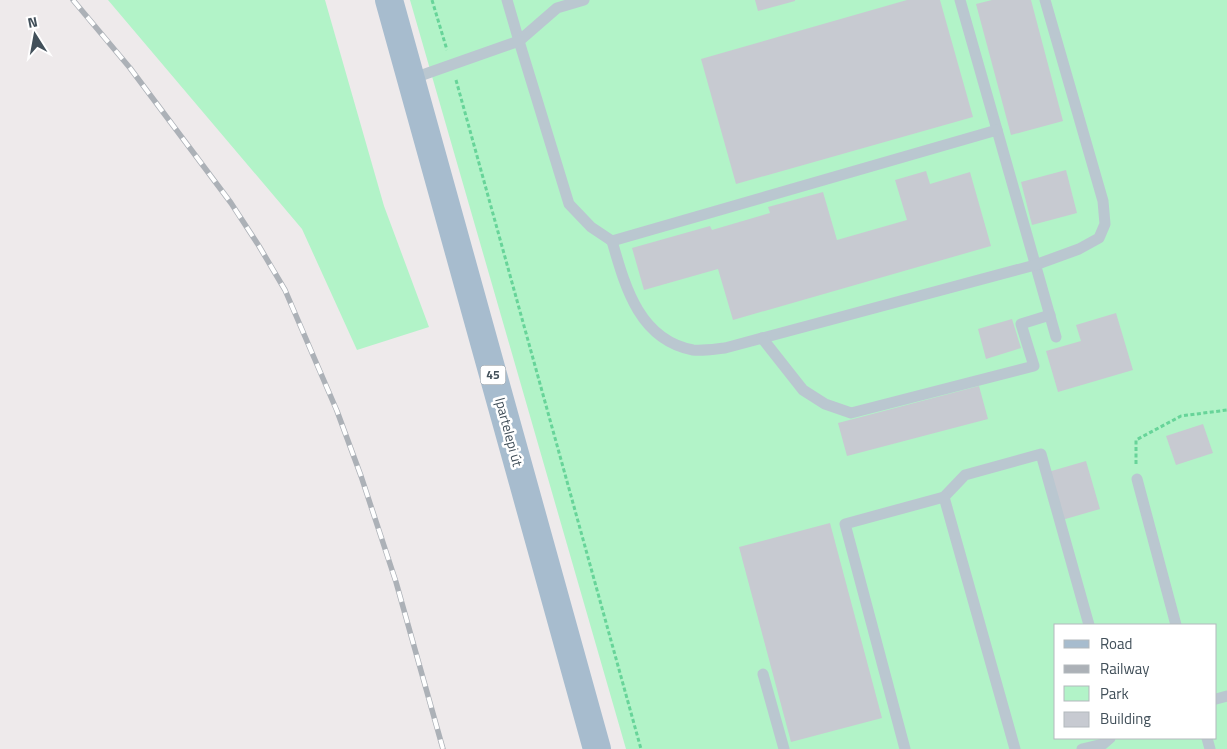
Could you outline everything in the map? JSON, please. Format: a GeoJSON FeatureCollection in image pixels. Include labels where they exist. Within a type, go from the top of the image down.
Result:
{"type":"FeatureCollection","features":[{"type":"Feature","properties":{"kind":"main road","name":"Ipartelepi út"},"geometry":{"type":"LineString","coordinates":[[389,0],[597,749]]}},
{"type":"Feature","properties":{"kind":"lane"},"geometry":{"type":"LineString","coordinates":[[507,0],[568,204],[591,226],[612,241],[625,286],[643,318],[666,340],[694,350],[725,348],[1035,264],[1079,249],[1099,238],[1105,224],[1103,201],[1045,0]]}},
{"type":"Feature","properties":{"kind":"lane"},"geometry":{"type":"LineString","coordinates":[[411,80],[519,41],[557,8],[584,0]]}},
{"type":"Feature","properties":{"kind":"lane"},"geometry":{"type":"LineString","coordinates":[[960,0],[1056,337]]}},
{"type":"Feature","properties":{"kind":"lane"},"geometry":{"type":"LineString","coordinates":[[612,241],[997,130]]}},
{"type":"Feature","properties":{"kind":"lane"},"geometry":{"type":"LineString","coordinates":[[762,338],[803,390],[825,404],[851,413],[1034,366],[1021,324],[1050,315]]}},
{"type":"Feature","properties":{"kind":"lane"},"geometry":{"type":"LineString","coordinates":[[905,749],[845,524],[944,497],[965,475],[1041,454],[1089,624]]}},
{"type":"Feature","properties":{"kind":"lane"},"geometry":{"type":"LineString","coordinates":[[1137,479],[1176,624]]}},
{"type":"Feature","properties":{"kind":"lane"},"geometry":{"type":"LineString","coordinates":[[944,497],[1014,749]]}},
{"type":"Feature","properties":{"kind":"lane"},"geometry":{"type":"LineString","coordinates":[[763,674],[784,749]]}},
{"type":"Feature","properties":{"kind":"lane"},"geometry":{"type":"LineString","coordinates":[[1082,749],[1103,744],[1109,739]]}},
{"type":"Feature","properties":{"kind":"path"},"geometry":{"type":"LineString","coordinates":[[432,0],[641,749]]}},
{"type":"Feature","properties":{"kind":"path"},"geometry":{"type":"LineString","coordinates":[[1137,479],[1136,440],[1181,416],[1227,410]]}},
{"type":"Feature","properties":{"kind":"green space"},"geometry":{"type":"Polygon","coordinates":[[[108,0],[325,0],[384,206],[429,327],[357,350],[302,229],[108,0]]]}},
{"type":"Feature","properties":{"kind":"green space"},"geometry":{"type":"Polygon","coordinates":[[[410,0],[1227,0],[1227,749],[626,749],[410,0]]]}},
{"type":"Feature","properties":{"kind":"building"},"geometry":{"type":"Polygon","coordinates":[[[755,0],[795,0],[795,1],[758,11],[755,0]]]}},
{"type":"Feature","properties":{"kind":"building"},"geometry":{"type":"Polygon","coordinates":[[[907,0],[940,0],[973,117],[736,184],[701,59],[907,0]]]}},
{"type":"Feature","properties":{"kind":"building"},"geometry":{"type":"Polygon","coordinates":[[[992,0],[1031,0],[1063,121],[1011,135],[976,4],[992,0]]]}},
{"type":"Feature","properties":{"kind":"building"},"geometry":{"type":"Polygon","coordinates":[[[1066,170],[1077,213],[1032,225],[1021,182],[1066,170]]]}},
{"type":"Feature","properties":{"kind":"building"},"geometry":{"type":"Polygon","coordinates":[[[926,171],[930,184],[970,172],[991,246],[733,320],[718,269],[644,290],[632,248],[710,226],[712,230],[770,213],[768,207],[823,192],[837,240],[907,220],[895,180],[926,171]]]}},
{"type":"Feature","properties":{"kind":"building"},"geometry":{"type":"Polygon","coordinates":[[[1116,313],[1133,370],[1058,392],[1046,351],[1081,341],[1076,325],[1116,313]]]}},
{"type":"Feature","properties":{"kind":"building"},"geometry":{"type":"Polygon","coordinates":[[[1012,319],[1021,348],[986,359],[978,329],[1012,319]]]}},
{"type":"Feature","properties":{"kind":"building"},"geometry":{"type":"Polygon","coordinates":[[[979,386],[988,419],[847,456],[838,423],[979,386]]]}},
{"type":"Feature","properties":{"kind":"building"},"geometry":{"type":"Polygon","coordinates":[[[1203,424],[1213,453],[1176,465],[1166,436],[1203,424]]]}},
{"type":"Feature","properties":{"kind":"building"},"geometry":{"type":"Polygon","coordinates":[[[1086,461],[1100,509],[1062,520],[1048,472],[1086,461]]]}},
{"type":"Feature","properties":{"kind":"building"},"geometry":{"type":"Polygon","coordinates":[[[830,523],[882,718],[791,742],[739,547],[830,523]]]}},
{"type":"Feature","properties":{"kind":"railway"},"geometry":{"type":"LineString","coordinates":[[73,0],[130,68],[231,203],[285,290],[337,411],[361,476],[396,582],[443,749]]}}]}
